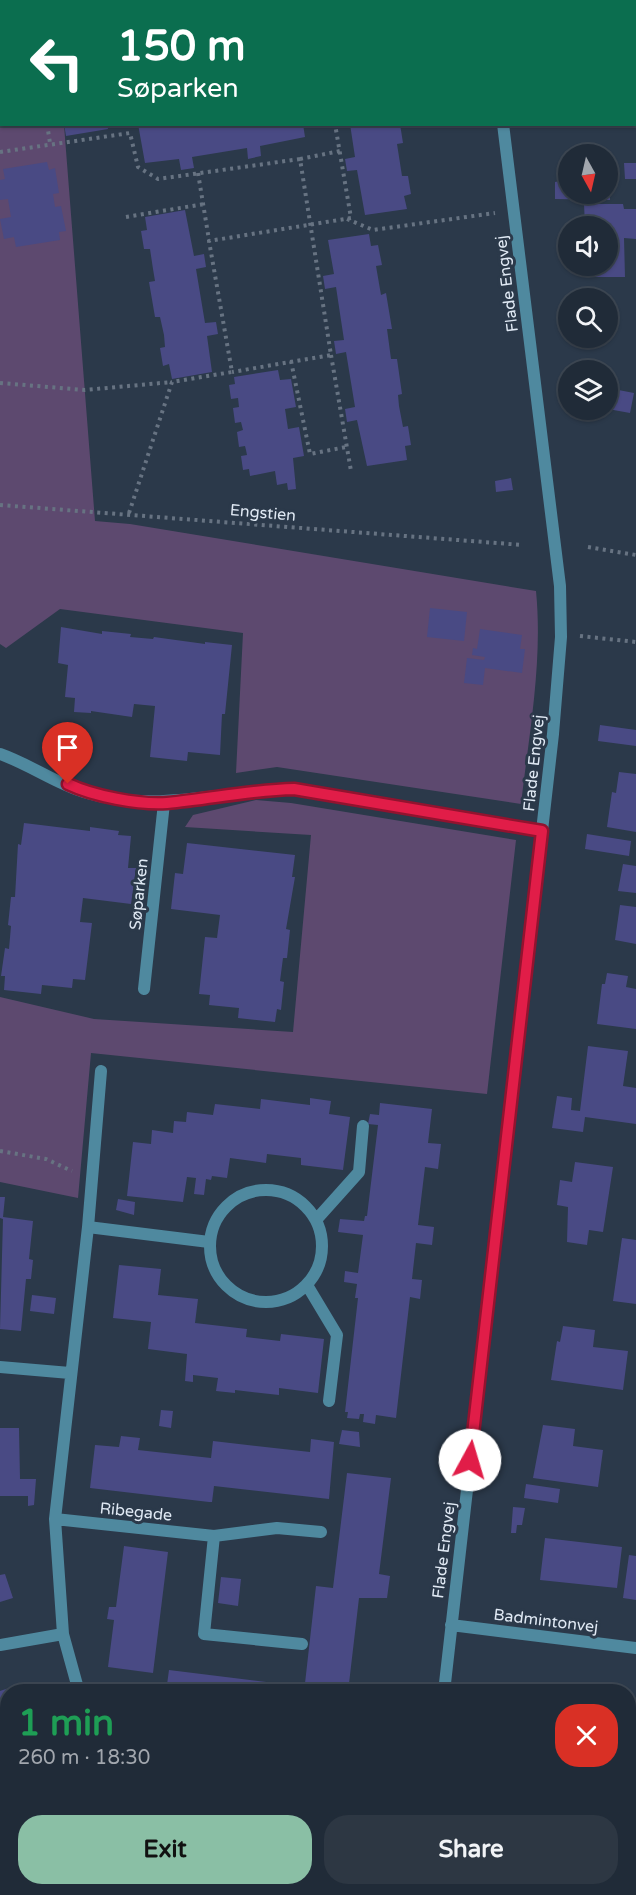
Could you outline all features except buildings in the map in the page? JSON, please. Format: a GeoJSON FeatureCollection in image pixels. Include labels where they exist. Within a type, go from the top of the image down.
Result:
{"type":"FeatureCollection","features":[{"type":"Feature","properties":{"kind":"street","name":"Flade Engvej"},"geometry":{"type":"LineString","coordinates":[[445,1684],[542,831],[561,637],[560,586],[503,126]]}},
{"type":"Feature","properties":{"kind":"street"},"geometry":{"type":"LineString","coordinates":[[0,754],[85,792],[164,803],[259,790],[294,789],[542,831]]}},
{"type":"Feature","properties":{"kind":"street","name":"Søparken"},"geometry":{"type":"LineString","coordinates":[[144,989],[164,803]]}},
{"type":"Feature","properties":{"kind":"street"},"geometry":{"type":"LineString","coordinates":[[77,1684],[63,1634],[55,1519],[88,1227],[101,1071]]}},
{"type":"Feature","properties":{"kind":"street"},"geometry":{"type":"LineString","coordinates":[[316,1220],[359,1172],[363,1126]]}},
{"type":"Feature","properties":{"kind":"street"},"geometry":{"type":"LineString","coordinates":[[272,1190],[290,1195],[305,1206],[316,1220],[321,1237],[322,1254],[317,1271],[307,1285],[293,1296],[277,1301],[259,1302],[243,1298],[228,1288],[217,1275],[210,1259],[209,1242],[213,1224],[223,1209],[237,1197],[254,1191],[272,1190]]}},
{"type":"Feature","properties":{"kind":"street"},"geometry":{"type":"LineString","coordinates":[[88,1227],[209,1242]]}},
{"type":"Feature","properties":{"kind":"street"},"geometry":{"type":"LineString","coordinates":[[307,1285],[337,1335],[329,1401]]}},
{"type":"Feature","properties":{"kind":"street"},"geometry":{"type":"LineString","coordinates":[[0,1367],[70,1373]]}},
{"type":"Feature","properties":{"kind":"street","name":"Ribegade"},"geometry":{"type":"LineString","coordinates":[[55,1519],[214,1536],[278,1528],[321,1532]]}},
{"type":"Feature","properties":{"kind":"street"},"geometry":{"type":"LineString","coordinates":[[214,1536],[204,1634],[302,1644]]}},
{"type":"Feature","properties":{"kind":"street","name":"Badmintonvej"},"geometry":{"type":"LineString","coordinates":[[451,1625],[636,1648]]}},
{"type":"Feature","properties":{"kind":"street"},"geometry":{"type":"LineString","coordinates":[[0,1645],[63,1634]]}},
{"type":"Feature","properties":{"kind":"path"},"geometry":{"type":"LineString","coordinates":[[47,126],[50,143]]}},
{"type":"Feature","properties":{"kind":"path"},"geometry":{"type":"LineString","coordinates":[[210,241],[351,218],[335,126]]}},
{"type":"Feature","properties":{"kind":"path"},"geometry":{"type":"LineString","coordinates":[[0,152],[130,133],[138,166],[158,179],[300,159],[340,151]]}},
{"type":"Feature","properties":{"kind":"path"},"geometry":{"type":"LineString","coordinates":[[300,159],[351,471]]}},
{"type":"Feature","properties":{"kind":"path"},"geometry":{"type":"LineString","coordinates":[[198,173],[232,372]]}},
{"type":"Feature","properties":{"kind":"path"},"geometry":{"type":"LineString","coordinates":[[126,217],[204,204]]}},
{"type":"Feature","properties":{"kind":"path"},"geometry":{"type":"LineString","coordinates":[[346,219],[373,230],[514,210]]}},
{"type":"Feature","properties":{"kind":"path"},"geometry":{"type":"LineString","coordinates":[[0,383],[85,390],[172,382],[331,355]]}},
{"type":"Feature","properties":{"kind":"path"},"geometry":{"type":"LineString","coordinates":[[291,361],[310,454],[346,447]]}},
{"type":"Feature","properties":{"kind":"path"},"geometry":{"type":"LineString","coordinates":[[129,513],[172,382]]}},
{"type":"Feature","properties":{"kind":"path","name":"Engstien"},"geometry":{"type":"LineString","coordinates":[[0,505],[129,513],[523,545]]}},
{"type":"Feature","properties":{"kind":"path"},"geometry":{"type":"LineString","coordinates":[[588,548],[636,555]]}},
{"type":"Feature","properties":{"kind":"path"},"geometry":{"type":"LineString","coordinates":[[561,637],[586,635],[636,642]]}},
{"type":"Feature","properties":{"kind":"path"},"geometry":{"type":"LineString","coordinates":[[0,1151],[46,1159],[92,1180]]}},
{"type":"Feature","properties":{"kind":"shaded area"},"geometry":{"type":"Polygon","coordinates":[[[0,126],[64,126],[95,521],[130,524],[536,591],[538,644],[521,804],[277,767],[236,773],[243,633],[60,609],[6,648],[0,644],[0,126]]]}},
{"type":"Feature","properties":{"kind":"shaded area"},"geometry":{"type":"Polygon","coordinates":[[[256,800],[291,803],[516,840],[487,1094],[91,1053],[78,1198],[0,1182],[0,997],[94,1019],[293,1032],[311,835],[185,827],[193,815],[256,800]]]}},
{"type":"Feature","properties":{"kind":"route"},"geometry":{"type":"LineString","coordinates":[[68,784],[85,792],[164,803],[259,790],[294,789],[542,831],[470,1460]]}}]}
